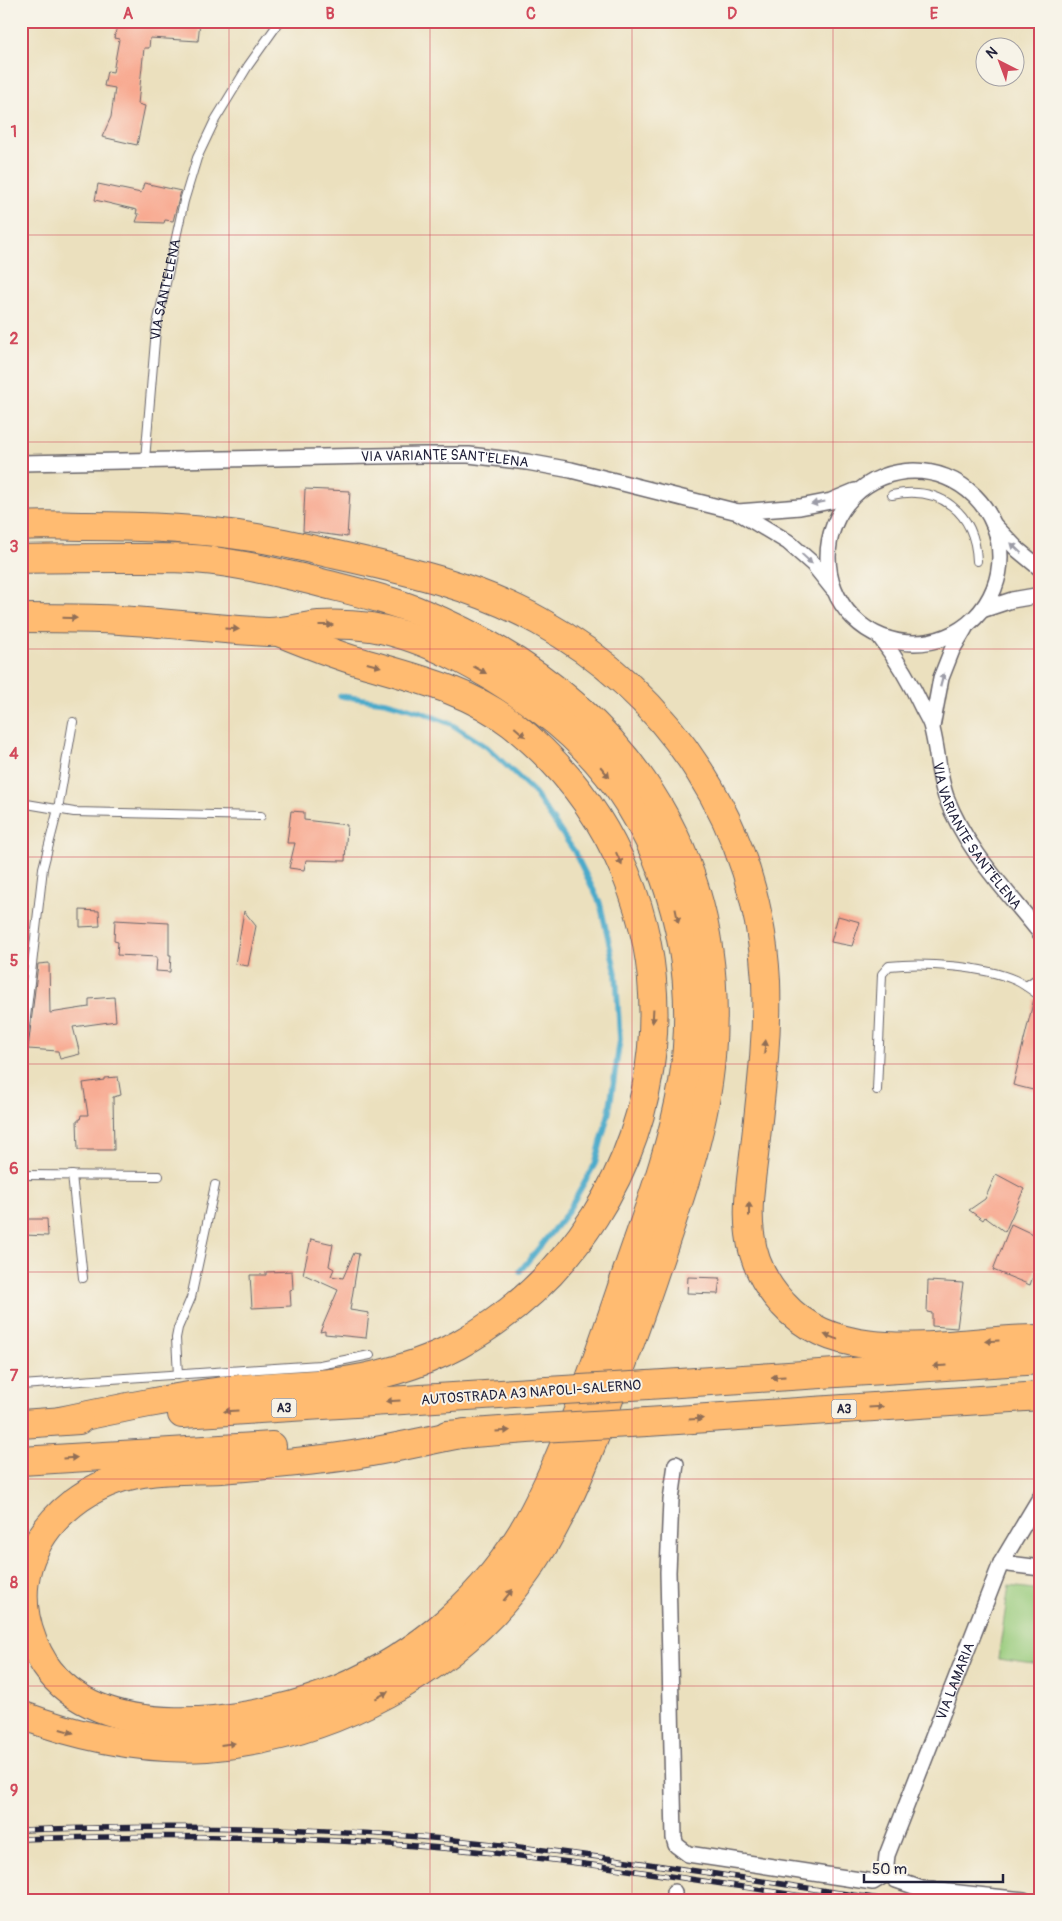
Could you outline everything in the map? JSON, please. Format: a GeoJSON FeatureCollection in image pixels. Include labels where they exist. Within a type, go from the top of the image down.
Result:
{"type":"FeatureCollection","features":[{"type":"Feature","properties":{"kind":"highway"},"geometry":{"type":"LineString","coordinates":[[21,526],[111,526],[201,531],[249,536],[340,555],[423,576],[505,605],[538,620],[595,657],[657,715],[688,754],[713,793],[735,841],[751,889],[761,935],[766,980],[766,1034],[749,1205],[750,1234],[756,1261],[769,1288],[786,1308],[810,1328],[834,1338],[867,1345],[909,1346],[1041,1340]]}},
{"type":"Feature","properties":{"kind":"highway"},"geometry":{"type":"LineString","coordinates":[[21,559],[170,557],[220,561],[278,572],[386,600],[416,611],[488,646],[546,682],[581,710],[619,750],[651,792],[670,825],[685,859],[706,935],[713,1014],[711,1056],[704,1107],[680,1195],[628,1354],[585,1460],[550,1534],[528,1571],[496,1609],[457,1646],[411,1680],[356,1709],[306,1729],[254,1741],[204,1747],[155,1746],[109,1741],[66,1731],[21,1715]]}},
{"type":"Feature","properties":{"kind":"highway"},"geometry":{"type":"LineString","coordinates":[[21,618],[100,619],[278,632],[321,625],[367,626],[401,635],[452,655],[514,691],[563,726],[617,786],[655,851],[672,896],[683,947],[688,995],[688,1040],[683,1082],[675,1123],[660,1174],[598,1358],[542,1497],[527,1526],[506,1559],[485,1584],[435,1631],[380,1669],[352,1684],[322,1696],[259,1713],[202,1720],[169,1720],[134,1717],[107,1711],[86,1702],[69,1690],[53,1676],[41,1658],[31,1638],[25,1618],[23,1599],[30,1557],[40,1538],[52,1522],[67,1508],[100,1486],[136,1474],[334,1458],[465,1433]]}},
{"type":"Feature","properties":{"kind":"highway"},"geometry":{"type":"LineString","coordinates":[[60,1421],[147,1403],[236,1389],[334,1383],[389,1372],[426,1360],[456,1346],[490,1325],[520,1303],[546,1280],[572,1249],[596,1215],[614,1184],[639,1118],[648,1082],[654,1005],[651,969],[644,928],[632,889],[615,851],[571,782],[543,752],[510,723],[469,696],[420,678],[346,657],[278,632]]}},
{"type":"Feature","properties":{"kind":"highway","name":"AUTOSTRADA A3 NAPOLI-SALERNO"},"geometry":{"type":"LineString","coordinates":[[21,1424],[1041,1360]]}},
{"type":"Feature","properties":{"kind":"highway","name":"A3"},"geometry":{"type":"LineString","coordinates":[[21,1461],[1041,1396]]}},
{"type":"Feature","properties":{"kind":"street","name":"VIA VARIANTE SANT'ELENA"},"geometry":{"type":"LineString","coordinates":[[146,460],[469,455],[527,462],[570,470],[738,512],[788,542],[813,564],[833,589]]}},
{"type":"Feature","properties":{"kind":"street"},"geometry":{"type":"LineString","coordinates":[[21,463],[146,460]]}},
{"type":"Feature","properties":{"kind":"street"},"geometry":{"type":"LineString","coordinates":[[994,525],[1000,547],[999,569],[993,590],[982,610],[966,625],[947,637],[925,643],[902,643],[880,637],[860,626],[844,609],[833,589],[828,567],[828,544],[835,522],[847,503],[863,487],[883,476],[905,471],[928,472],[949,478],[968,490],[983,506],[994,525],[1018,550],[1041,569]]}},
{"type":"Feature","properties":{"kind":"street","name":"VIA VARIANTE SANT'ELENA"},"geometry":{"type":"LineString","coordinates":[[738,512],[800,507],[831,501],[863,487]]}},
{"type":"Feature","properties":{"kind":"street"},"geometry":{"type":"LineString","coordinates":[[982,610],[1012,600],[1041,595]]}},
{"type":"Feature","properties":{"kind":"street","name":"VIA VARIANTE SANT'ELENA"},"geometry":{"type":"LineString","coordinates":[[932,728],[942,678],[952,650],[966,625]]}},
{"type":"Feature","properties":{"kind":"street","name":"VIA VARIANTE SANT'ELENA"},"geometry":{"type":"LineString","coordinates":[[880,637],[914,689],[932,728],[941,780],[946,797],[970,845],[988,871],[1041,934]]}},
{"type":"Feature","properties":{"kind":"street"},"geometry":{"type":"LineString","coordinates":[[676,1464],[671,1500],[668,1572],[674,1838],[676,1845],[688,1854],[873,1882],[888,1873],[896,1880],[922,1889],[1024,1900]]}},
{"type":"Feature","properties":{"kind":"street","name":"VIA LAMARIA"},"geometry":{"type":"LineString","coordinates":[[888,1873],[887,1855],[1001,1563],[1041,1496]]}},
{"type":"Feature","properties":{"kind":"street"},"geometry":{"type":"LineString","coordinates":[[1001,1563],[1041,1568]]}},
{"type":"Feature","properties":{"kind":"lane","name":"VIA SANT'ELENA"},"geometry":{"type":"LineString","coordinates":[[146,460],[156,330],[184,201],[197,158],[215,120],[248,66],[280,21]]}},
{"type":"Feature","properties":{"kind":"lane"},"geometry":{"type":"LineString","coordinates":[[892,495],[920,492],[940,499],[957,510],[973,534],[977,561]]}},
{"type":"Feature","properties":{"kind":"lane"},"geometry":{"type":"LineString","coordinates":[[21,1061],[26,990],[43,868],[58,809],[73,722]]}},
{"type":"Feature","properties":{"kind":"lane"},"geometry":{"type":"LineString","coordinates":[[21,803],[74,812],[261,816]]}},
{"type":"Feature","properties":{"kind":"lane"},"geometry":{"type":"LineString","coordinates":[[877,1090],[882,974],[889,966],[905,964],[987,972],[1014,980],[1041,997]]}},
{"type":"Feature","properties":{"kind":"lane"},"geometry":{"type":"LineString","coordinates":[[1026,986],[1041,976]]}},
{"type":"Feature","properties":{"kind":"lane"},"geometry":{"type":"LineString","coordinates":[[21,1175],[158,1176]]}},
{"type":"Feature","properties":{"kind":"lane"},"geometry":{"type":"LineString","coordinates":[[72,1175],[83,1278]]}},
{"type":"Feature","properties":{"kind":"lane"},"geometry":{"type":"LineString","coordinates":[[178,1375],[176,1338],[178,1328],[192,1298],[215,1185]]}},
{"type":"Feature","properties":{"kind":"lane"},"geometry":{"type":"LineString","coordinates":[[21,1385],[320,1365],[370,1355]]}},
{"type":"Feature","properties":{"kind":"green space"},"geometry":{"type":"Polygon","coordinates":[[[1009,1586],[1041,1590],[1041,1665],[998,1659],[1009,1586]]]}},
{"type":"Feature","properties":{"kind":"building"},"geometry":{"type":"Polygon","coordinates":[[[151,21],[200,21],[198,41],[150,38],[149,48],[144,48],[138,104],[145,106],[137,145],[102,137],[111,117],[115,88],[104,86],[107,71],[113,72],[119,39],[114,38],[118,23],[150,26],[151,21]]]}},
{"type":"Feature","properties":{"kind":"building"},"geometry":{"type":"Polygon","coordinates":[[[144,183],[181,191],[173,221],[165,220],[164,223],[136,222],[139,214],[136,214],[137,210],[95,200],[98,184],[141,193],[144,183]]]}},
{"type":"Feature","properties":{"kind":"building"},"geometry":{"type":"Polygon","coordinates":[[[305,489],[350,491],[347,537],[303,531],[305,489]]]}},
{"type":"Feature","properties":{"kind":"building"},"geometry":{"type":"Polygon","coordinates":[[[291,811],[304,812],[304,820],[347,825],[345,861],[306,860],[304,870],[289,868],[295,843],[287,843],[291,811]]]}},
{"type":"Feature","properties":{"kind":"building"},"geometry":{"type":"Polygon","coordinates":[[[80,910],[99,911],[100,926],[80,927],[80,910]]]}},
{"type":"Feature","properties":{"kind":"building"},"geometry":{"type":"Polygon","coordinates":[[[244,911],[256,926],[248,966],[235,964],[244,911]]]}},
{"type":"Feature","properties":{"kind":"building"},"geometry":{"type":"Polygon","coordinates":[[[838,916],[860,922],[852,946],[831,942],[838,916]]]}},
{"type":"Feature","properties":{"kind":"building"},"geometry":{"type":"Polygon","coordinates":[[[115,920],[169,923],[170,972],[156,971],[157,957],[117,955],[118,942],[114,941],[115,920]]]}},
{"type":"Feature","properties":{"kind":"building"},"geometry":{"type":"Polygon","coordinates":[[[49,963],[50,1013],[89,1007],[89,999],[114,997],[116,1021],[73,1027],[80,1054],[60,1059],[58,1051],[28,1049],[38,964],[49,963]]]}},
{"type":"Feature","properties":{"kind":"building"},"geometry":{"type":"Polygon","coordinates":[[[1034,999],[1041,1003],[1041,1092],[1013,1085],[1034,999]]]}},
{"type":"Feature","properties":{"kind":"building"},"geometry":{"type":"Polygon","coordinates":[[[118,1077],[121,1095],[113,1097],[114,1150],[78,1150],[77,1120],[80,1120],[81,1115],[88,1115],[83,1083],[118,1077]]]}},
{"type":"Feature","properties":{"kind":"building"},"geometry":{"type":"Polygon","coordinates":[[[996,1174],[1024,1189],[1005,1232],[985,1217],[983,1220],[969,1210],[985,1199],[996,1174]]]}},
{"type":"Feature","properties":{"kind":"building"},"geometry":{"type":"Polygon","coordinates":[[[24,1219],[47,1219],[48,1236],[24,1235],[24,1219]]]}},
{"type":"Feature","properties":{"kind":"building"},"geometry":{"type":"Polygon","coordinates":[[[1011,1224],[1041,1238],[1041,1253],[1030,1285],[993,1270],[1011,1224]]]}},
{"type":"Feature","properties":{"kind":"building"},"geometry":{"type":"Polygon","coordinates":[[[311,1239],[333,1244],[329,1266],[334,1269],[331,1276],[343,1278],[354,1253],[359,1254],[350,1310],[369,1313],[366,1338],[325,1334],[325,1331],[320,1332],[338,1290],[303,1274],[311,1239]]]}},
{"type":"Feature","properties":{"kind":"building"},"geometry":{"type":"Polygon","coordinates":[[[292,1271],[293,1289],[290,1290],[291,1306],[252,1308],[250,1275],[266,1275],[266,1272],[292,1271]]]}},
{"type":"Feature","properties":{"kind":"building"},"geometry":{"type":"Polygon","coordinates":[[[688,1277],[720,1278],[718,1294],[687,1293],[688,1277]]]}},
{"type":"Feature","properties":{"kind":"building"},"geometry":{"type":"Polygon","coordinates":[[[928,1281],[963,1283],[957,1328],[932,1326],[932,1313],[927,1312],[928,1281]]]}},
{"type":"Feature","properties":{"kind":"waterway"},"geometry":{"type":"LineString","coordinates":[[340,696],[386,702],[421,712],[451,724],[487,747],[533,791],[574,851],[600,903],[616,973],[620,1040],[609,1112],[595,1164],[567,1213],[520,1271]]}},
{"type":"Feature","properties":{"kind":"railway"},"geometry":{"type":"LineString","coordinates":[[21,1830],[127,1827],[286,1829],[444,1839],[555,1851],[886,1900]]}},
{"type":"Feature","properties":{"kind":"railway"},"geometry":{"type":"LineString","coordinates":[[21,1839],[178,1836],[231,1837],[441,1848],[538,1858],[829,1900]]}}]}
